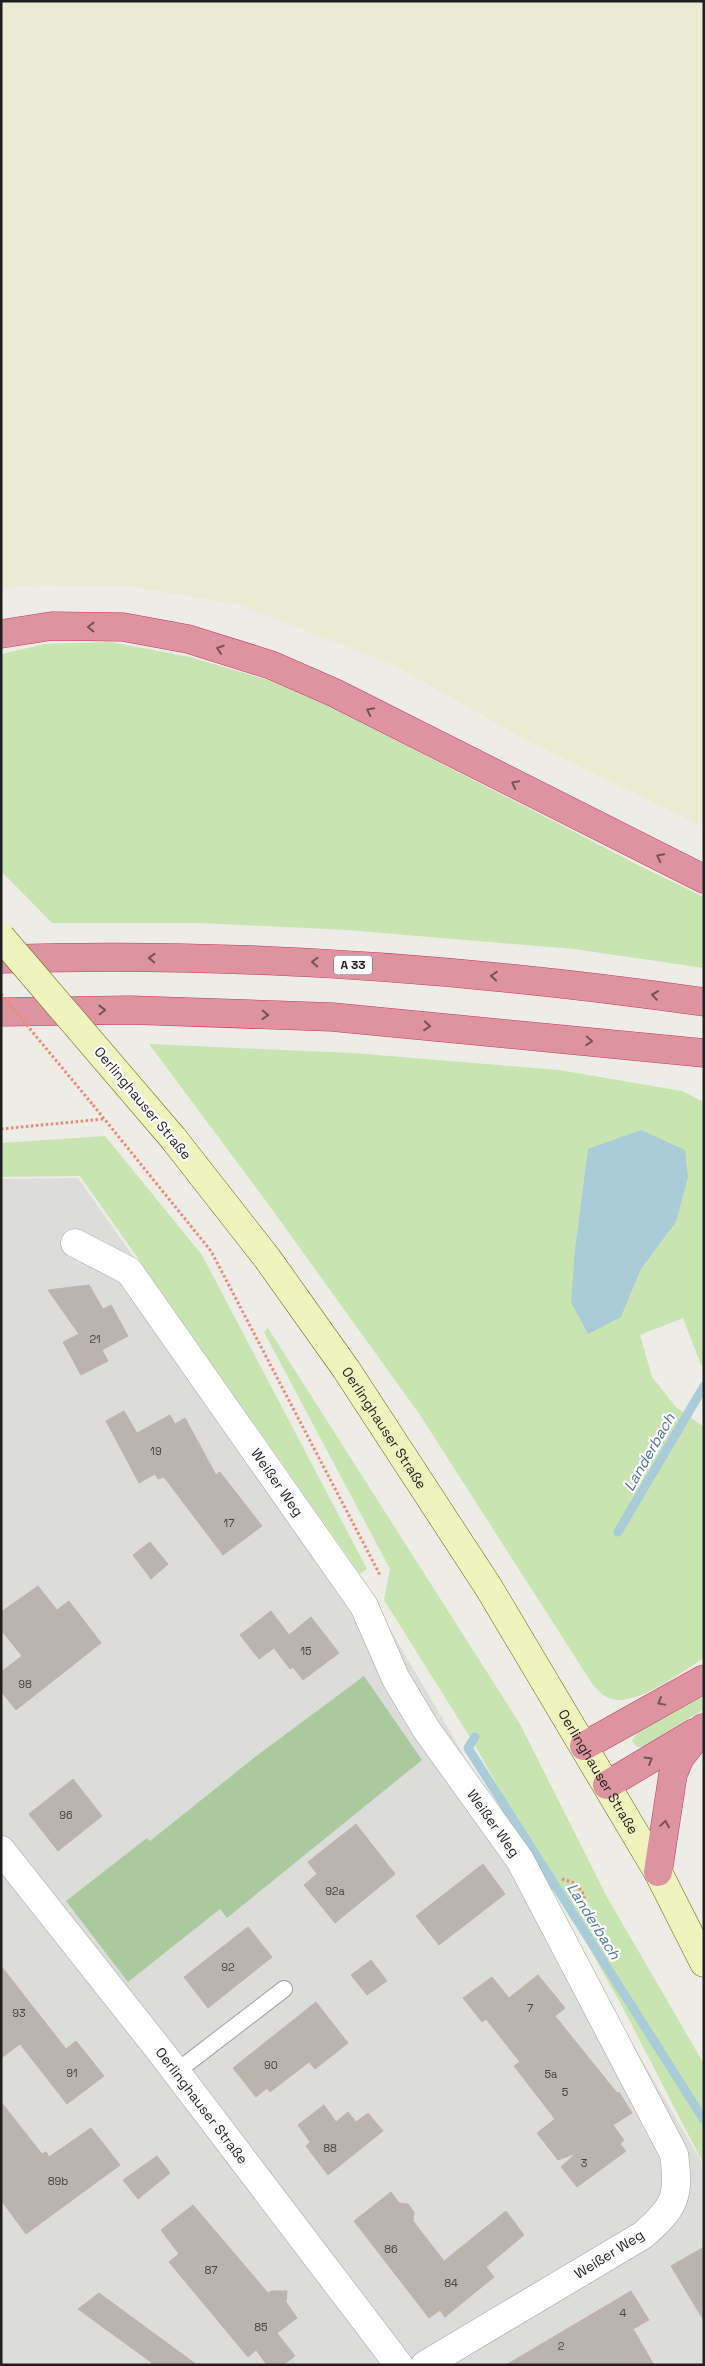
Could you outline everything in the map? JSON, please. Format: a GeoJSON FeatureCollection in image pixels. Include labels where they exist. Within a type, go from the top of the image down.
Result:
{"type":"FeatureCollection","features":[{"type":"Feature","properties":{"kind":"highway"},"geometry":{"type":"LineString","coordinates":[[1,634],[52,626],[123,628],[188,639],[271,665],[334,693],[704,879]]}},
{"type":"Feature","properties":{"kind":"highway","name":"A 33"},"geometry":{"type":"LineString","coordinates":[[1,959],[89,956],[336,963],[571,983],[704,1002]]}},
{"type":"Feature","properties":{"kind":"highway"},"geometry":{"type":"LineString","coordinates":[[1,1012],[130,1010],[332,1017],[698,1053]]}},
{"type":"Feature","properties":{"kind":"highway"},"geometry":{"type":"LineString","coordinates":[[584,1746],[704,1679]]}},
{"type":"Feature","properties":{"kind":"highway"},"geometry":{"type":"LineString","coordinates":[[608,1785],[703,1728]]}},
{"type":"Feature","properties":{"kind":"highway"},"geometry":{"type":"LineString","coordinates":[[658,1872],[673,1774],[680,1758],[703,1728]]}},
{"type":"Feature","properties":{"kind":"main road","name":"Oerlinghauser Straße"},"geometry":{"type":"LineString","coordinates":[[1,937],[173,1138],[267,1258],[346,1369],[490,1588],[658,1872],[704,1963]]}},
{"type":"Feature","properties":{"kind":"street","name":"Weißer Weg"},"geometry":{"type":"LineString","coordinates":[[75,1242],[129,1271],[364,1606],[396,1679],[426,1729],[520,1860],[674,2154],[677,2178],[676,2196],[663,2217],[643,2235],[425,2365]]}},
{"type":"Feature","properties":{"kind":"street","name":"Oerlinghauser Straße"},"geometry":{"type":"LineString","coordinates":[[1,1850],[176,2072],[399,2365]]}},
{"type":"Feature","properties":{"kind":"lane"},"geometry":{"type":"LineString","coordinates":[[176,2072],[284,1989]]}},
{"type":"Feature","properties":{"kind":"path"},"geometry":{"type":"LineString","coordinates":[[1,994],[93,1104],[103,1119],[211,1251],[379,1573]]}},
{"type":"Feature","properties":{"kind":"path"},"geometry":{"type":"LineString","coordinates":[[1,1129],[103,1119]]}},
{"type":"Feature","properties":{"kind":"path"},"geometry":{"type":"LineString","coordinates":[[557,1882],[563,1878],[575,1883],[584,1895],[585,1912]]}},
{"type":"Feature","properties":{"kind":"shaded area"},"geometry":{"type":"Polygon","coordinates":[[[78,1178],[359,1576],[704,2166],[704,2365],[1,2365],[1,1179],[78,1178]]]}},
{"type":"Feature","properties":{"kind":"green space"},"geometry":{"type":"Polygon","coordinates":[[[1,1],[704,1],[704,827],[526,740],[396,666],[241,605],[129,586],[33,585],[1,588],[1,1]]]}},
{"type":"Feature","properties":{"kind":"green space"},"geometry":{"type":"Polygon","coordinates":[[[111,642],[190,657],[268,680],[336,709],[638,865],[704,897],[704,968],[574,949],[347,930],[201,923],[52,923],[1,871],[1,654],[45,644],[111,642]]]}},
{"type":"Feature","properties":{"kind":"green space"},"geometry":{"type":"Polygon","coordinates":[[[149,1044],[353,1053],[559,1070],[682,1091],[704,1102],[704,1367],[701,1365],[683,1318],[640,1335],[652,1377],[676,1407],[704,1427],[704,1658],[657,1688],[630,1699],[617,1700],[607,1697],[593,1685],[420,1415],[266,1201],[149,1044]],[[685,1150],[621,1317],[641,1269],[676,1222],[685,1150]]]}},
{"type":"Feature","properties":{"kind":"green space"},"geometry":{"type":"Polygon","coordinates":[[[105,1136],[202,1255],[367,1569],[360,1574],[80,1176],[1,1177],[1,1143],[105,1136]]]}},
{"type":"Feature","properties":{"kind":"green space"},"geometry":{"type":"Polygon","coordinates":[[[268,1328],[520,1724],[607,1897],[704,2064],[704,2165],[622,2006],[473,1742],[384,1600],[390,1569],[264,1332],[268,1328]]]}},
{"type":"Feature","properties":{"kind":"green space"},"geometry":{"type":"Polygon","coordinates":[[[364,1676],[422,1760],[227,1918],[220,1909],[128,1982],[66,1901],[147,1838],[150,1841],[255,1757],[364,1676]]]}},
{"type":"Feature","properties":{"kind":"green space"},"geometry":{"type":"Polygon","coordinates":[[[704,1696],[704,1709],[643,1747],[637,1747],[632,1741],[638,1732],[704,1696]]]}},
{"type":"Feature","properties":{"kind":"water"},"geometry":{"type":"Polygon","coordinates":[[[641,1130],[685,1150],[688,1177],[676,1222],[641,1269],[621,1317],[588,1334],[571,1302],[575,1250],[588,1149],[641,1130]]]}},
{"type":"Feature","properties":{"kind":"building"},"geometry":{"type":"Polygon","coordinates":[[[89,1285],[103,1309],[111,1305],[128,1336],[102,1350],[108,1361],[81,1375],[63,1342],[79,1334],[48,1290],[89,1285]]]}},
{"type":"Feature","properties":{"kind":"building"},"geometry":{"type":"Polygon","coordinates":[[[124,1411],[137,1433],[170,1415],[175,1424],[185,1418],[216,1475],[220,1472],[262,1526],[223,1555],[164,1477],[158,1479],[155,1474],[139,1483],[106,1421],[124,1411]]]}},
{"type":"Feature","properties":{"kind":"building"},"geometry":{"type":"Polygon","coordinates":[[[150,1542],[168,1564],[151,1579],[133,1555],[150,1542]]]}},
{"type":"Feature","properties":{"kind":"building"},"geometry":{"type":"Polygon","coordinates":[[[38,1586],[57,1610],[69,1601],[101,1643],[16,1710],[1,1691],[1,1672],[22,1656],[1,1630],[1,1612],[38,1586]]]}},
{"type":"Feature","properties":{"kind":"building"},"geometry":{"type":"Polygon","coordinates":[[[271,1611],[289,1635],[311,1617],[339,1653],[303,1680],[293,1667],[290,1669],[274,1648],[259,1659],[240,1635],[271,1611]]]}},
{"type":"Feature","properties":{"kind":"building"},"geometry":{"type":"Polygon","coordinates":[[[73,1779],[102,1816],[58,1851],[29,1814],[73,1779]]]}},
{"type":"Feature","properties":{"kind":"building"},"geometry":{"type":"Polygon","coordinates":[[[356,1824],[395,1874],[335,1923],[304,1885],[317,1874],[308,1862],[356,1824]]]}},
{"type":"Feature","properties":{"kind":"building"},"geometry":{"type":"Polygon","coordinates":[[[483,1864],[505,1894],[439,1945],[416,1916],[483,1864]]]}},
{"type":"Feature","properties":{"kind":"building"},"geometry":{"type":"Polygon","coordinates":[[[248,1927],[272,1957],[208,2008],[184,1977],[248,1927]]]}},
{"type":"Feature","properties":{"kind":"building"},"geometry":{"type":"Polygon","coordinates":[[[371,1960],[387,1981],[367,1995],[351,1975],[371,1960]]]}},
{"type":"Feature","properties":{"kind":"building"},"geometry":{"type":"Polygon","coordinates":[[[1,1966],[66,2049],[76,2041],[104,2076],[67,2104],[20,2044],[1,2058],[1,1966]]]}},
{"type":"Feature","properties":{"kind":"building"},"geometry":{"type":"Polygon","coordinates":[[[538,1975],[565,2008],[555,2016],[617,2093],[619,2092],[632,2113],[613,2125],[624,2140],[620,2144],[626,2151],[577,2187],[561,2167],[576,2153],[558,2160],[537,2133],[555,2119],[514,2066],[520,2062],[486,2019],[482,2022],[463,1998],[492,1977],[509,1998],[538,1975]]]}},
{"type":"Feature","properties":{"kind":"building"},"geometry":{"type":"Polygon","coordinates":[[[316,2002],[348,2043],[315,2069],[309,2062],[270,2092],[267,2088],[256,2097],[233,2068],[316,2002]]]}},
{"type":"Feature","properties":{"kind":"building"},"geometry":{"type":"Polygon","coordinates":[[[1,2102],[42,2154],[46,2152],[49,2157],[91,2128],[120,2165],[26,2234],[1,2200],[1,2102]]]}},
{"type":"Feature","properties":{"kind":"building"},"geometry":{"type":"Polygon","coordinates":[[[324,2105],[336,2122],[348,2112],[356,2122],[368,2113],[383,2131],[328,2175],[306,2146],[310,2142],[298,2125],[324,2105]]]}},
{"type":"Feature","properties":{"kind":"building"},"geometry":{"type":"Polygon","coordinates":[[[157,2156],[170,2173],[138,2199],[123,2180],[157,2156]]]}},
{"type":"Feature","properties":{"kind":"building"},"geometry":{"type":"Polygon","coordinates":[[[391,2192],[399,2203],[408,2204],[414,2212],[413,2221],[444,2261],[506,2211],[524,2235],[486,2267],[494,2277],[445,2317],[440,2310],[429,2318],[354,2221],[391,2192]]]}},
{"type":"Feature","properties":{"kind":"building"},"geometry":{"type":"Polygon","coordinates":[[[193,2205],[268,2293],[271,2291],[287,2291],[286,2302],[297,2318],[277,2333],[295,2356],[283,2365],[267,2365],[256,2350],[248,2357],[169,2262],[179,2254],[161,2230],[193,2205]]]}},
{"type":"Feature","properties":{"kind":"building"},"geometry":{"type":"Polygon","coordinates":[[[704,2247],[704,2321],[671,2266],[704,2247]]]}},
{"type":"Feature","properties":{"kind":"building"},"geometry":{"type":"Polygon","coordinates":[[[631,2291],[649,2320],[633,2329],[654,2365],[506,2365],[631,2291]]]}},
{"type":"Feature","properties":{"kind":"building"},"geometry":{"type":"Polygon","coordinates":[[[99,2293],[197,2365],[155,2365],[78,2309],[99,2293]]]}},
{"type":"Feature","properties":{"kind":"waterway","name":"Landerbach"},"geometry":{"type":"LineString","coordinates":[[618,1532],[704,1386]]}},
{"type":"Feature","properties":{"kind":"waterway","name":"Landerbach"},"geometry":{"type":"LineString","coordinates":[[475,1737],[468,1748],[704,2120]]}}]}
